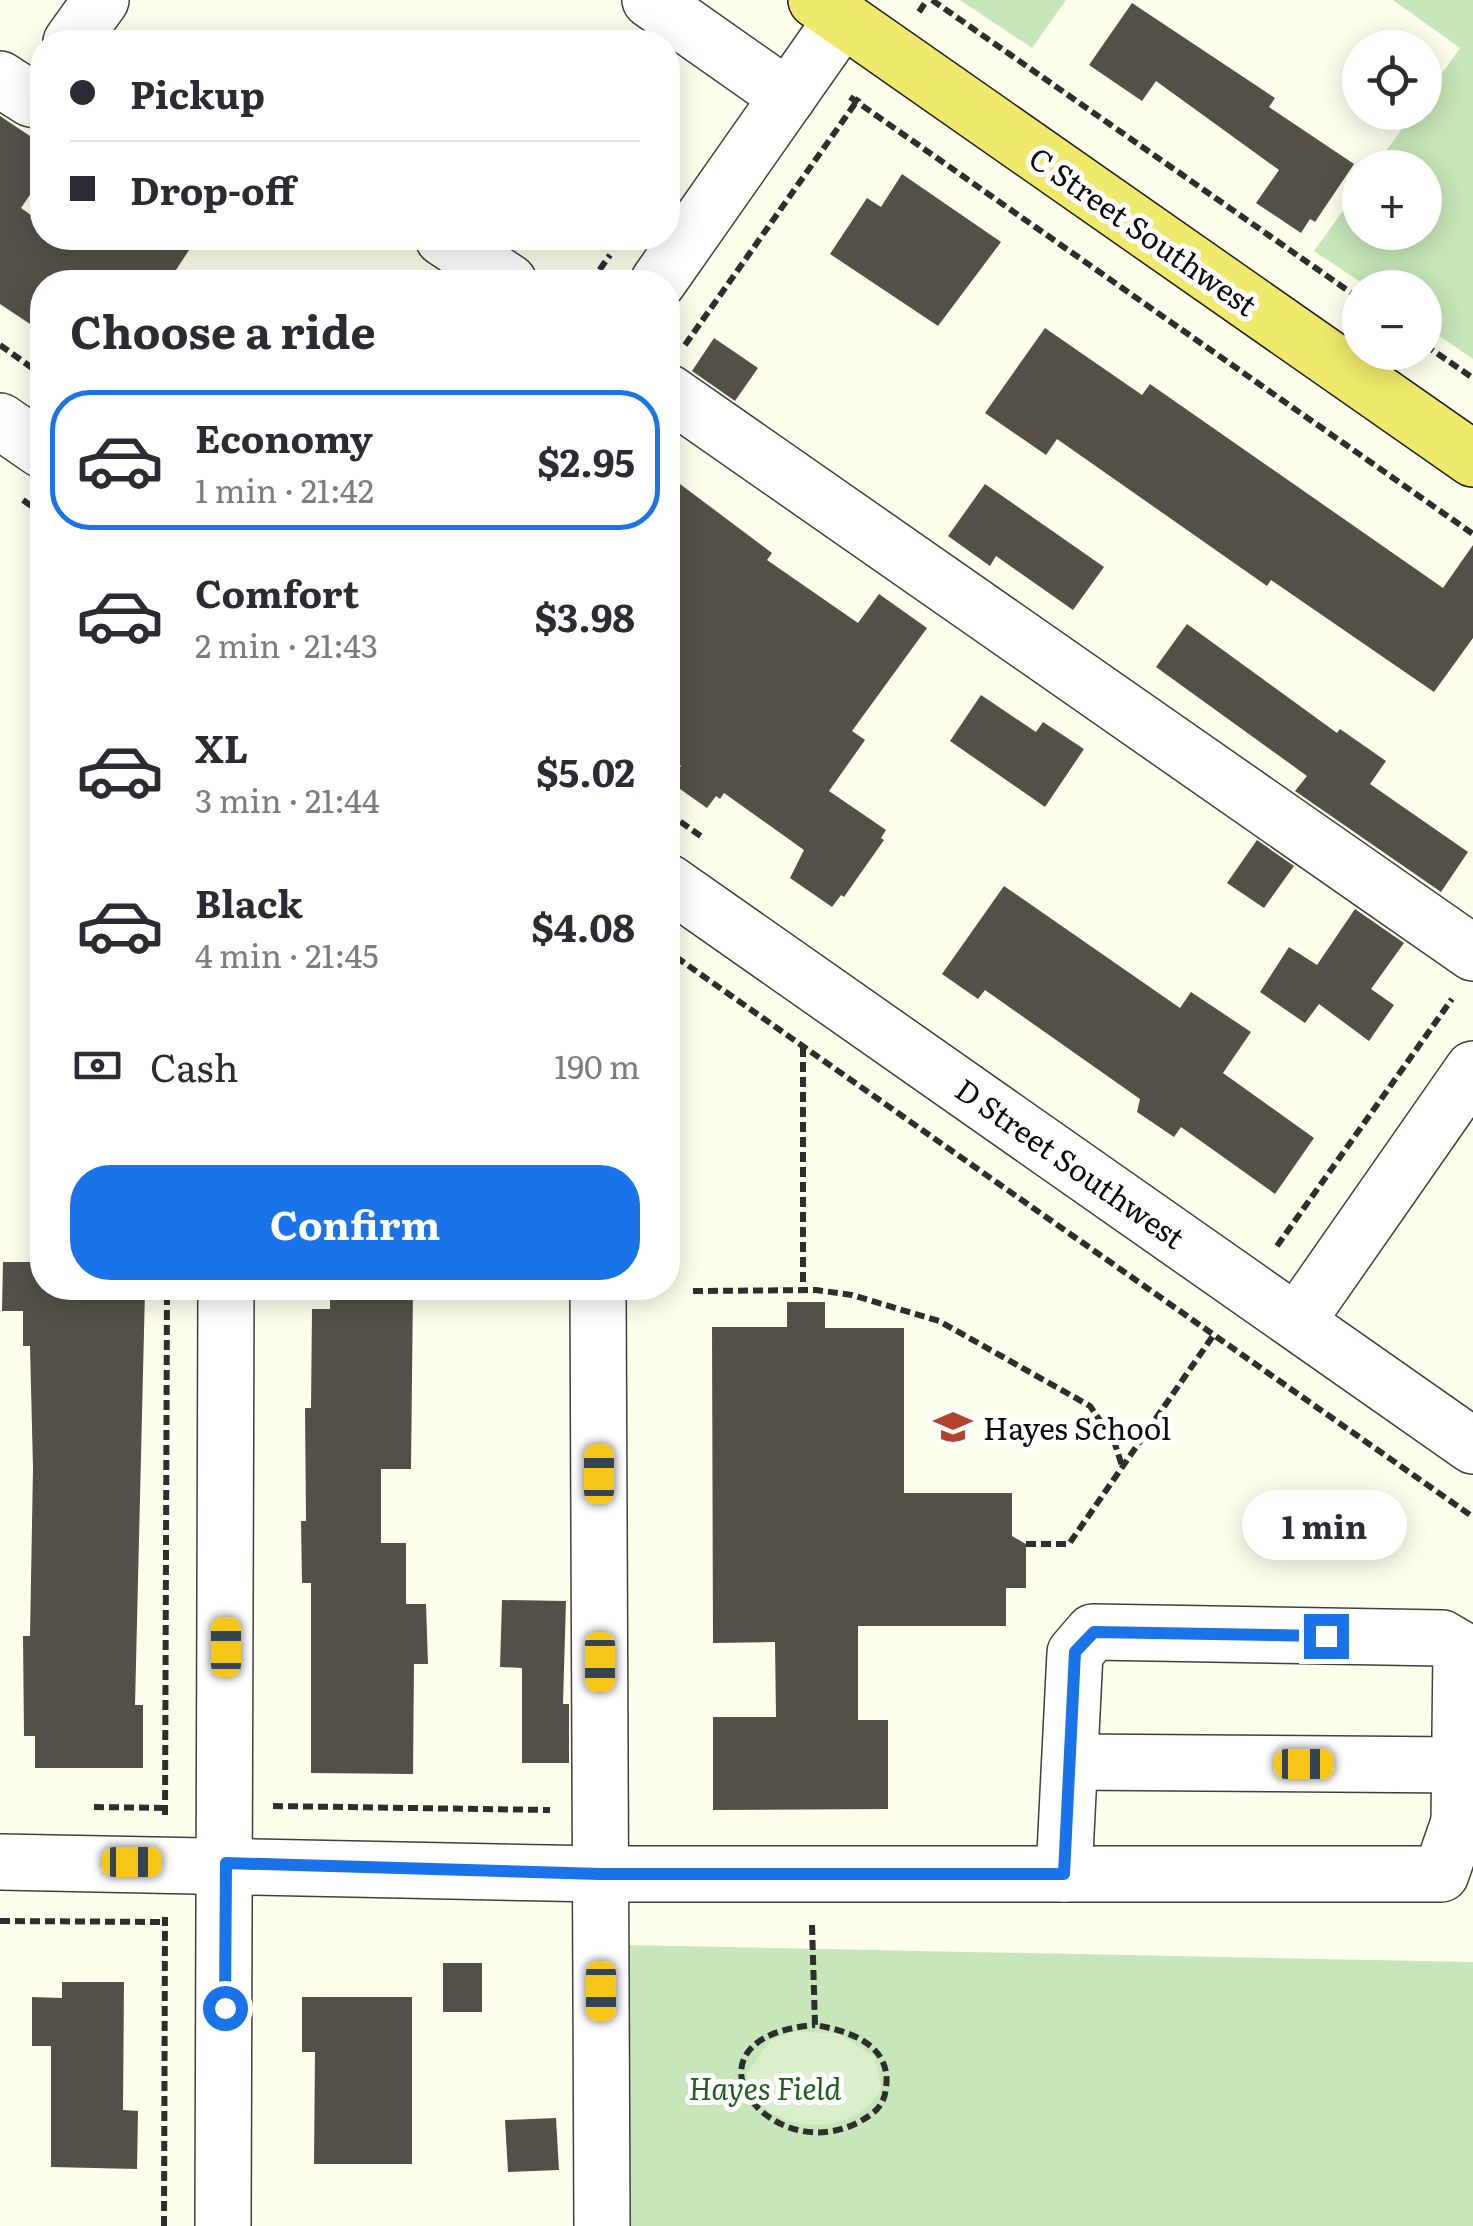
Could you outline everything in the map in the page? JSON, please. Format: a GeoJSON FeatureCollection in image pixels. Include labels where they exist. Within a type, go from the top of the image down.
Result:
{"type":"FeatureCollection","features":[{"type":"Feature","properties":{"kind":"main road","name":"C Street Southwest"},"geometry":{"type":"LineString","coordinates":[[830,9],[1473,458]]}},
{"type":"Feature","properties":{"kind":"street"},"geometry":{"type":"LineString","coordinates":[[80,30],[101,0]]}},
{"type":"Feature","properties":{"kind":"street"},"geometry":{"type":"LineString","coordinates":[[650,0],[788,97]]}},
{"type":"Feature","properties":{"kind":"street"},"geometry":{"type":"LineString","coordinates":[[666,270],[788,97],[830,9]]}},
{"type":"Feature","properties":{"kind":"street"},"geometry":{"type":"LineString","coordinates":[[461,250],[491,270]]}},
{"type":"Feature","properties":{"kind":"street"},"geometry":{"type":"LineString","coordinates":[[680,379],[1467,970]]}},
{"type":"Feature","properties":{"kind":"street"},"geometry":{"type":"LineString","coordinates":[[0,421],[30,442]]}},
{"type":"Feature","properties":{"kind":"street","name":"D Street Southwest"},"geometry":{"type":"LineString","coordinates":[[680,890],[1473,1446]]}},
{"type":"Feature","properties":{"kind":"street"},"geometry":{"type":"LineString","coordinates":[[1298,1320],[1473,1069]]}},
{"type":"Feature","properties":{"kind":"street"},"geometry":{"type":"LineString","coordinates":[[223,2226],[226,1300]]}},
{"type":"Feature","properties":{"kind":"street"},"geometry":{"type":"LineString","coordinates":[[598,1300],[602,2226]]}},
{"type":"Feature","properties":{"kind":"street"},"geometry":{"type":"LineString","coordinates":[[0,1862],[226,1863],[600,1874],[810,1874],[1064,1874],[1441,1874],[1466,1822],[1460,1765],[1462,1648],[1442,1638],[1094,1632],[1075,1652],[1064,1874]]}},
{"type":"Feature","properties":{"kind":"street"},"geometry":{"type":"LineString","coordinates":[[1070,1762],[1460,1765]]}},
{"type":"Feature","properties":{"kind":"path"},"geometry":{"type":"LineString","coordinates":[[932,0],[1342,287]]}},
{"type":"Feature","properties":{"kind":"path"},"geometry":{"type":"LineString","coordinates":[[680,364],[867,86]]}},
{"type":"Feature","properties":{"kind":"path"},"geometry":{"type":"LineString","coordinates":[[841,90],[1473,534]]}},
{"type":"Feature","properties":{"kind":"path"},"geometry":{"type":"LineString","coordinates":[[599,270],[612,252]]}},
{"type":"Feature","properties":{"kind":"path"},"geometry":{"type":"LineString","coordinates":[[0,345],[30,366]]}},
{"type":"Feature","properties":{"kind":"path"},"geometry":{"type":"LineString","coordinates":[[1442,357],[1473,378]]}},
{"type":"Feature","properties":{"kind":"path"},"geometry":{"type":"LineString","coordinates":[[680,959],[1473,1517]]}},
{"type":"Feature","properties":{"kind":"path"},"geometry":{"type":"LineString","coordinates":[[1268,1258],[1467,970]]}},
{"type":"Feature","properties":{"kind":"path"},"geometry":{"type":"LineString","coordinates":[[803,1046],[803,1290]]}},
{"type":"Feature","properties":{"kind":"path"},"geometry":{"type":"LineString","coordinates":[[693,1291],[803,1290],[852,1295],[940,1321],[1071,1392],[1103,1421],[1122,1466]]}},
{"type":"Feature","properties":{"kind":"path"},"geometry":{"type":"LineString","coordinates":[[164,1826],[167,1300]]}},
{"type":"Feature","properties":{"kind":"path"},"geometry":{"type":"LineString","coordinates":[[1026,1544],[1068,1544],[1220,1325]]}},
{"type":"Feature","properties":{"kind":"path"},"geometry":{"type":"LineString","coordinates":[[257,1806],[600,1811]]}},
{"type":"Feature","properties":{"kind":"path"},"geometry":{"type":"LineString","coordinates":[[810,1874],[815,2026]]}},
{"type":"Feature","properties":{"kind":"path"},"geometry":{"type":"LineString","coordinates":[[164,2226],[165,1904]]}},
{"type":"Feature","properties":{"kind":"path"},"geometry":{"type":"LineString","coordinates":[[0,1920],[165,1922]]}},
{"type":"Feature","properties":{"kind":"path"},"geometry":{"type":"LineString","coordinates":[[815,2026],[842,2030],[882,2056],[887,2079],[884,2102],[873,2114],[847,2128],[793,2128],[753,2107],[742,2092],[739,2073],[748,2054],[760,2042],[786,2028],[815,2026]]}},
{"type":"Feature","properties":{"kind":"green space"},"geometry":{"type":"Polygon","coordinates":[[[960,0],[1066,0],[1032,48],[960,0]]]}},
{"type":"Feature","properties":{"kind":"green space"},"geometry":{"type":"Polygon","coordinates":[[[1393,0],[1473,0],[1473,359],[1442,338],[1442,270],[1342,270],[1314,251],[1342,212],[1342,250],[1442,250],[1442,150],[1387,150],[1401,130],[1442,130],[1442,73],[1460,48],[1442,35],[1442,30],[1435,30],[1393,0]]]}},
{"type":"Feature","properties":{"kind":"green space","name":"Hayes Field"},"geometry":{"type":"Polygon","coordinates":[[[625,1945],[1473,1962],[1473,2226],[624,2226],[625,1945]]]}},
{"type":"Feature","properties":{"kind":"green space"},"geometry":{"type":"Polygon","coordinates":[[[795,2031],[839,2034],[875,2057],[881,2088],[869,2105],[830,2124],[786,2120],[767,2110],[753,2094],[747,2073],[771,2040],[795,2031]]]}},
{"type":"Feature","properties":{"kind":"building"},"geometry":{"type":"Polygon","coordinates":[[[1132,3],[1275,98],[1269,107],[1342,156],[1342,182],[1315,222],[1310,219],[1301,233],[1256,203],[1279,170],[1156,81],[1142,101],[1089,65],[1132,3]]]}},
{"type":"Feature","properties":{"kind":"building"},"geometry":{"type":"Polygon","coordinates":[[[0,116],[30,136],[30,195],[21,208],[30,214],[30,250],[189,250],[176,270],[30,270],[30,324],[0,304],[0,116]]]}},
{"type":"Feature","properties":{"kind":"building"},"geometry":{"type":"Polygon","coordinates":[[[902,174],[1001,242],[938,326],[830,254],[867,198],[881,207],[902,174]]]}},
{"type":"Feature","properties":{"kind":"building"},"geometry":{"type":"Polygon","coordinates":[[[1045,328],[1142,395],[1150,384],[1443,588],[1473,545],[1473,638],[1434,692],[1271,580],[1267,586],[1057,439],[1046,455],[985,413],[1045,328]]]}},
{"type":"Feature","properties":{"kind":"building"},"geometry":{"type":"Polygon","coordinates":[[[714,338],[758,368],[735,401],[692,371],[714,338]]]}},
{"type":"Feature","properties":{"kind":"building"},"geometry":{"type":"Polygon","coordinates":[[[680,484],[772,553],[767,560],[858,623],[879,594],[927,628],[852,731],[865,740],[829,791],[886,830],[881,838],[884,840],[844,897],[841,895],[832,907],[790,878],[804,850],[724,793],[720,799],[716,796],[707,808],[680,789],[680,484]]]}},
{"type":"Feature","properties":{"kind":"building"},"geometry":{"type":"Polygon","coordinates":[[[985,484],[1104,567],[1073,610],[996,556],[990,566],[948,536],[985,484]]]}},
{"type":"Feature","properties":{"kind":"building"},"geometry":{"type":"Polygon","coordinates":[[[1187,624],[1337,733],[1340,729],[1386,761],[1370,784],[1468,852],[1441,892],[1295,791],[1307,776],[1156,667],[1187,624]]]}},
{"type":"Feature","properties":{"kind":"building"},"geometry":{"type":"Polygon","coordinates":[[[981,695],[1036,732],[1043,722],[1084,749],[1045,807],[950,741],[981,695]]]}},
{"type":"Feature","properties":{"kind":"building"},"geometry":{"type":"Polygon","coordinates":[[[1257,840],[1294,866],[1264,908],[1227,883],[1257,840]]]}},
{"type":"Feature","properties":{"kind":"building"},"geometry":{"type":"Polygon","coordinates":[[[1004,886],[1180,1008],[1191,992],[1251,1032],[1223,1073],[1314,1138],[1275,1194],[1181,1127],[1174,1137],[1137,1112],[1140,1099],[985,990],[978,999],[942,974],[1004,886]]]}},
{"type":"Feature","properties":{"kind":"building"},"geometry":{"type":"Polygon","coordinates":[[[1355,909],[1404,943],[1371,989],[1394,1005],[1369,1041],[1319,1004],[1305,1023],[1260,992],[1289,947],[1317,965],[1355,909]]]}},
{"type":"Feature","properties":{"kind":"building"},"geometry":{"type":"Polygon","coordinates":[[[3,1262],[30,1262],[30,1300],[145,1300],[135,1705],[143,1705],[143,1768],[35,1768],[35,1736],[24,1736],[23,1636],[30,1636],[33,1468],[30,1346],[23,1346],[23,1311],[2,1311],[3,1262]]]}},
{"type":"Feature","properties":{"kind":"building"},"geometry":{"type":"Polygon","coordinates":[[[330,1300],[413,1300],[411,1469],[381,1469],[381,1543],[406,1543],[406,1604],[426,1604],[428,1664],[414,1664],[413,1774],[311,1773],[311,1583],[302,1583],[305,1408],[311,1408],[312,1309],[330,1309],[330,1300]]]}},
{"type":"Feature","properties":{"kind":"building"},"geometry":{"type":"Polygon","coordinates":[[[787,1302],[825,1302],[825,1328],[904,1328],[904,1493],[1012,1493],[1012,1536],[1026,1544],[1026,1588],[1006,1588],[1006,1626],[858,1626],[858,1720],[888,1720],[888,1809],[713,1810],[713,1717],[776,1717],[775,1642],[713,1643],[712,1327],[787,1327],[787,1302]]]}},
{"type":"Feature","properties":{"kind":"building"},"geometry":{"type":"Polygon","coordinates":[[[502,1600],[566,1601],[563,1704],[569,1704],[569,1763],[522,1763],[522,1668],[500,1667],[502,1600]]]}},
{"type":"Feature","properties":{"kind":"building"},"geometry":{"type":"Polygon","coordinates":[[[443,1963],[482,1963],[482,2012],[443,2012],[443,1963]]]}},
{"type":"Feature","properties":{"kind":"building"},"geometry":{"type":"Polygon","coordinates":[[[62,1982],[124,1982],[123,2110],[138,2111],[137,2169],[51,2167],[51,2046],[32,2046],[32,1997],[62,1998],[62,1982]]]}},
{"type":"Feature","properties":{"kind":"building"},"geometry":{"type":"Polygon","coordinates":[[[302,1997],[412,1997],[412,2164],[314,2164],[315,2052],[302,2052],[302,1997]]]}},
{"type":"Feature","properties":{"kind":"building"},"geometry":{"type":"Polygon","coordinates":[[[556,2118],[559,2170],[508,2172],[505,2120],[556,2118]]]}},
{"type":"Feature","properties":{"kind":"place","name":"Hayes School"},"geometry":{"type":"Point","coordinates":[953,1427]}},
{"type":"Feature","properties":{"kind":"route"},"geometry":{"type":"LineString","coordinates":[[225,2008],[226,1863],[600,1874],[1064,1874],[1075,1652],[1094,1632],[1326,1636]]}}]}
